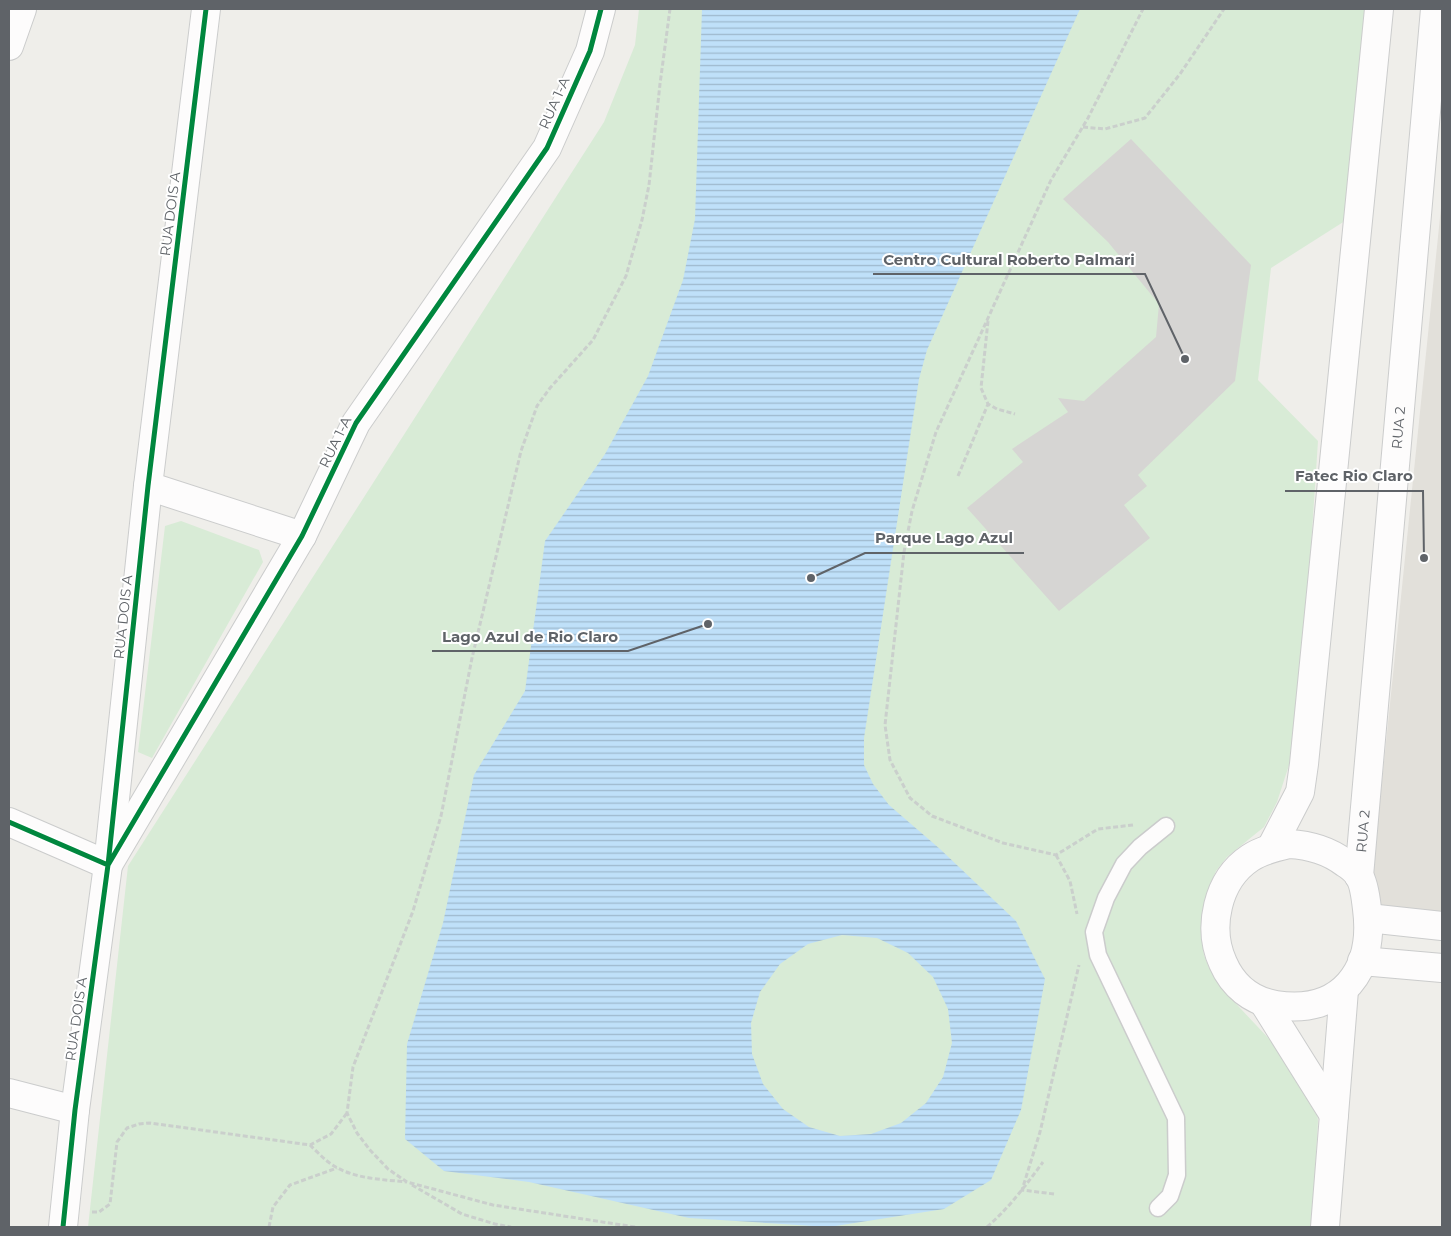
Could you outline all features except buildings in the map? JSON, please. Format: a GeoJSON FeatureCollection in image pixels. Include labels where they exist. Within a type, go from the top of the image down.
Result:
{"type":"FeatureCollection","features":[{"type":"Feature","properties":{"kind":"street"},"geometry":{"type":"LineString","coordinates":[[9,46],[22,9]]}},
{"type":"Feature","properties":{"kind":"street","name":"RUA DOIS A"},"geometry":{"type":"LineString","coordinates":[[64,1219],[75,1110],[108,865],[148,486],[206,9]]}},
{"type":"Feature","properties":{"kind":"street","name":"RUA 1-A"},"geometry":{"type":"LineString","coordinates":[[108,865],[302,536],[356,423],[547,148],[590,51],[601,9]]}},
{"type":"Feature","properties":{"kind":"street"},"geometry":{"type":"LineString","coordinates":[[1271,848],[1300,792],[1304,764],[1379,9]]}},
{"type":"Feature","properties":{"kind":"street","name":"RUA 2"},"geometry":{"type":"LineString","coordinates":[[1359,876],[1435,9]]}},
{"type":"Feature","properties":{"kind":"street"},"geometry":{"type":"LineString","coordinates":[[148,486],[302,536]]}},
{"type":"Feature","properties":{"kind":"street"},"geometry":{"type":"LineString","coordinates":[[9,822],[108,865]]}},
{"type":"Feature","properties":{"kind":"street"},"geometry":{"type":"LineString","coordinates":[[1289,844],[1315,847],[1339,858],[1359,876],[1368,918],[1367,940],[1362,961],[1352,981],[1344,990],[1334,997],[1320,1002],[1293,1006],[1264,1003],[1250,996],[1239,986],[1230,975],[1218,949],[1215,920],[1223,892],[1230,879],[1250,858],[1271,848],[1289,844]]}},
{"type":"Feature","properties":{"kind":"street"},"geometry":{"type":"LineString","coordinates":[[1368,918],[1442,926]]}},
{"type":"Feature","properties":{"kind":"street"},"geometry":{"type":"LineString","coordinates":[[1362,961],[1442,968]]}},
{"type":"Feature","properties":{"kind":"street"},"geometry":{"type":"LineString","coordinates":[[1325,1227],[1344,990]]}},
{"type":"Feature","properties":{"kind":"street"},"geometry":{"type":"LineString","coordinates":[[1264,1003],[1334,1116]]}},
{"type":"Feature","properties":{"kind":"street"},"geometry":{"type":"LineString","coordinates":[[9,1092],[75,1110]]}},
{"type":"Feature","properties":{"kind":"lane"},"geometry":{"type":"LineString","coordinates":[[1158,1208],[1170,1196],[1177,1175],[1176,1118],[1098,955],[1094,932],[1106,898],[1124,864],[1140,847],[1166,826]]}},
{"type":"Feature","properties":{"kind":"path"},"geometry":{"type":"LineString","coordinates":[[512,1227],[494,1224],[462,1214],[388,1169],[357,1133],[348,1114],[353,1067],[413,911],[441,816],[472,658],[521,451],[537,406],[550,388],[593,340],[626,276],[642,220],[649,185],[670,9]]}},
{"type":"Feature","properties":{"kind":"path"},"geometry":{"type":"LineString","coordinates":[[1143,9],[1083,126],[1051,180],[936,432],[912,511],[904,552],[885,725],[890,760],[910,798],[932,816],[1003,843],[1056,855],[1098,829],[1128,824],[1166,826]]}},
{"type":"Feature","properties":{"kind":"path"},"geometry":{"type":"LineString","coordinates":[[1083,126],[1105,130],[1145,118],[1180,74],[1224,9]]}},
{"type":"Feature","properties":{"kind":"path"},"geometry":{"type":"LineString","coordinates":[[988,318],[981,388],[988,404],[997,409],[1015,414]]}},
{"type":"Feature","properties":{"kind":"path"},"geometry":{"type":"LineString","coordinates":[[958,476],[988,404]]}},
{"type":"Feature","properties":{"kind":"path"},"geometry":{"type":"LineString","coordinates":[[1056,855],[1070,881],[1078,918]]}},
{"type":"Feature","properties":{"kind":"path"},"geometry":{"type":"LineString","coordinates":[[1022,1190],[1040,1132],[1080,964]]}},
{"type":"Feature","properties":{"kind":"path"},"geometry":{"type":"LineString","coordinates":[[64,1219],[99,1212],[110,1204],[117,1142],[127,1128],[150,1123],[310,1145],[330,1134],[348,1114]]}},
{"type":"Feature","properties":{"kind":"path"},"geometry":{"type":"LineString","coordinates":[[310,1145],[327,1162],[336,1168],[352,1174],[407,1182],[493,1205],[634,1227]]}},
{"type":"Feature","properties":{"kind":"path"},"geometry":{"type":"LineString","coordinates":[[986,1227],[1002,1214],[1043,1162]]}},
{"type":"Feature","properties":{"kind":"path"},"geometry":{"type":"LineString","coordinates":[[269,1227],[273,1207],[290,1186],[336,1168]]}},
{"type":"Feature","properties":{"kind":"path"},"geometry":{"type":"LineString","coordinates":[[1022,1190],[1054,1194]]}},
{"type":"Feature","properties":{"kind":"shaded area"},"geometry":{"type":"Polygon","coordinates":[[[1442,198],[1442,924],[1368,918],[1442,198]]]}},
{"type":"Feature","properties":{"kind":"green space"},"geometry":{"type":"Polygon","coordinates":[[[639,9],[1367,9],[1348,219],[1271,268],[1258,380],[1318,441],[1300,714],[1290,762],[1277,802],[1264,827],[1227,857],[1216,871],[1206,899],[1202,939],[1204,955],[1209,968],[1225,992],[1287,1058],[1316,1104],[1318,1121],[1312,1227],[88,1227],[128,866],[604,122],[635,45],[639,9]]]}},
{"type":"Feature","properties":{"kind":"green space"},"geometry":{"type":"Polygon","coordinates":[[[181,521],[259,550],[263,562],[152,758],[138,752],[165,526],[181,521]]]}},
{"type":"Feature","properties":{"kind":"water"},"geometry":{"type":"Polygon","coordinates":[[[702,9],[1080,9],[927,350],[919,379],[864,738],[864,765],[873,784],[889,805],[940,849],[1016,921],[1045,979],[1021,1110],[991,1180],[944,1209],[829,1227],[689,1218],[529,1182],[444,1171],[405,1139],[407,1044],[443,923],[474,775],[525,691],[545,541],[605,454],[648,376],[683,280],[695,219],[702,9]],[[842,935],[808,944],[780,964],[760,992],[751,1023],[752,1054],[763,1084],[783,1109],[809,1127],[840,1136],[871,1134],[901,1123],[926,1103],[943,1077],[952,1043],[948,1009],[933,977],[908,953],[877,938],[842,935]]]}},
{"type":"Feature","properties":{"kind":"cycle path"},"geometry":{"type":"LineString","coordinates":[[63,1227],[75,1110],[108,865],[148,486],[206,9]]}},
{"type":"Feature","properties":{"kind":"cycle path"},"geometry":{"type":"LineString","coordinates":[[9,822],[108,865],[302,536],[356,423],[547,148],[590,51],[601,9]]}},
{"type":"Feature","properties":{"kind":"place","name":"Centro Cultural Roberto Palmari"},"geometry":{"type":"Point","coordinates":[1185,359]}},
{"type":"Feature","properties":{"kind":"place","name":"Fatec Rio Claro"},"geometry":{"type":"Point","coordinates":[1424,558]}},
{"type":"Feature","properties":{"kind":"place","name":"Parque Lago Azul"},"geometry":{"type":"Point","coordinates":[811,578]}},
{"type":"Feature","properties":{"kind":"place","name":"Lago Azul de Rio Claro"},"geometry":{"type":"Point","coordinates":[708,624]}}]}
